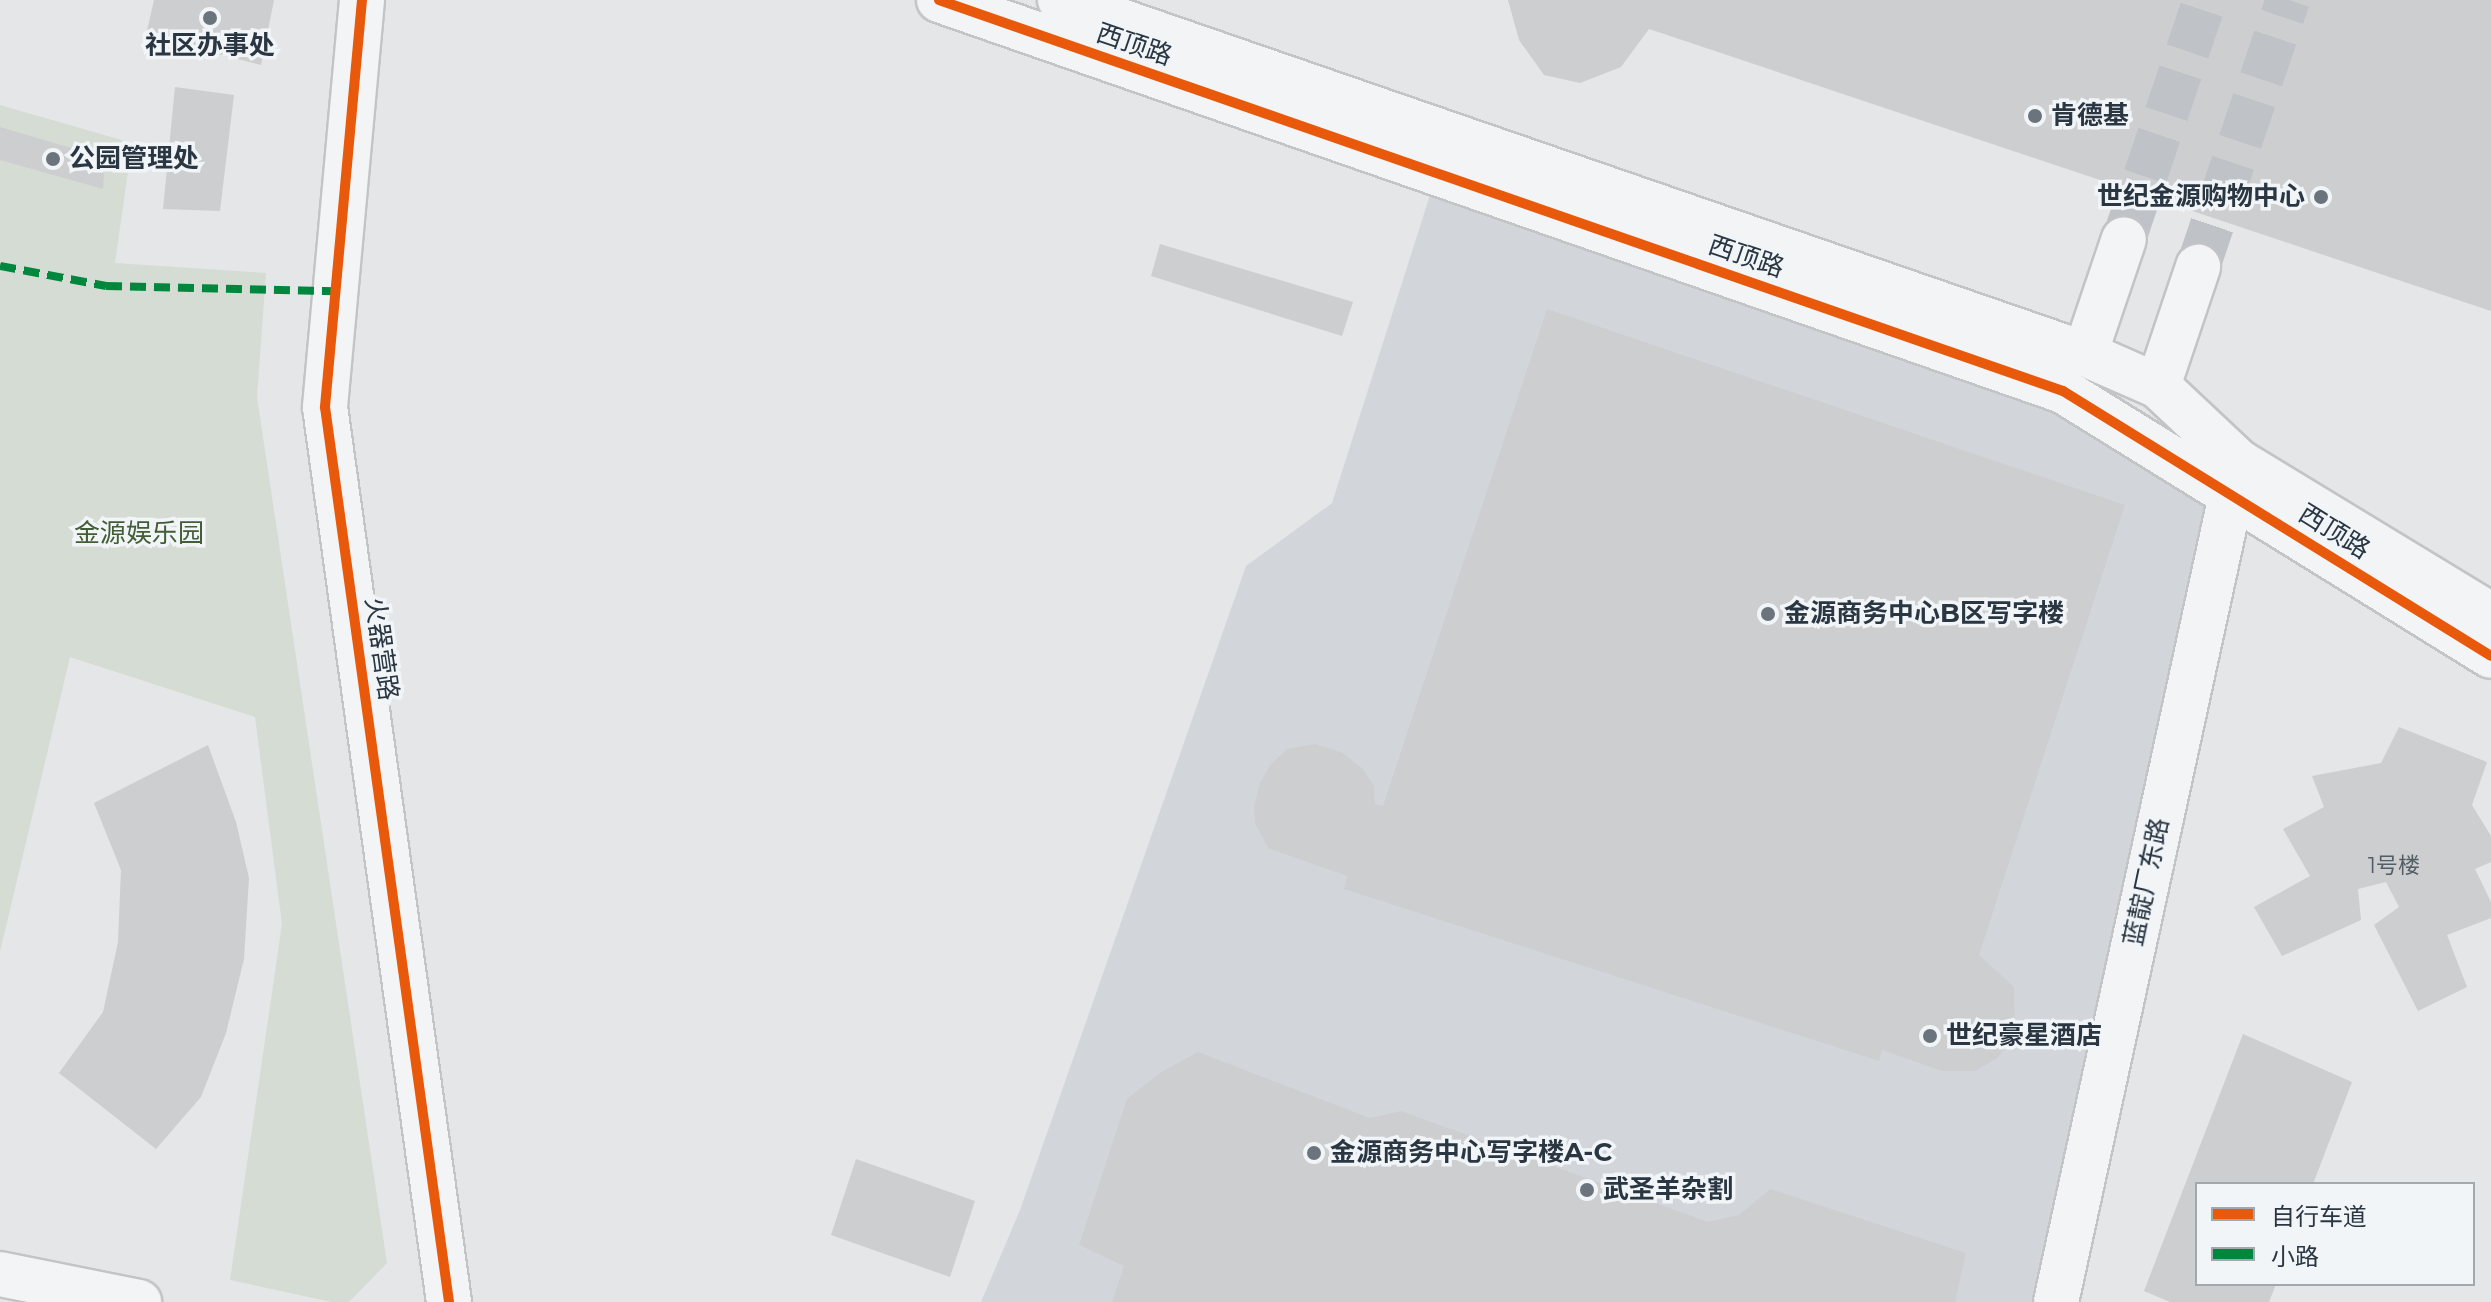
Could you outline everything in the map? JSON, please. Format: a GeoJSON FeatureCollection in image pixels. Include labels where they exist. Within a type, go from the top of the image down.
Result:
{"type":"FeatureCollection","features":[{"type":"Feature","properties":{"kind":"street","name":"火器营路"},"geometry":{"type":"LineString","coordinates":[[362,0],[325,407],[449,1302]]}},
{"type":"Feature","properties":{"kind":"street","name":"西顶路"},"geometry":{"type":"LineString","coordinates":[[939,0],[2063,391],[2235,478],[2491,615]]}},
{"type":"Feature","properties":{"kind":"street","name":"西顶路"},"geometry":{"type":"LineString","coordinates":[[1060,0],[2085,354],[2158,386],[2235,478],[2491,656]]}},
{"type":"Feature","properties":{"kind":"street"},"geometry":{"type":"LineString","coordinates":[[2085,354],[2124,239]]}},
{"type":"Feature","properties":{"kind":"street"},"geometry":{"type":"LineString","coordinates":[[2158,386],[2198,267]]}},
{"type":"Feature","properties":{"kind":"street","name":"蓝靛厂东路"},"geometry":{"type":"LineString","coordinates":[[2056,1302],[2235,478]]}},
{"type":"Feature","properties":{"kind":"street"},"geometry":{"type":"LineString","coordinates":[[0,1274],[139,1302]]}},
{"type":"Feature","properties":{"kind":"shaded area"},"geometry":{"type":"Polygon","coordinates":[[[1437,173],[2063,391],[2232,495],[2056,1302],[981,1302],[1020,1210],[1246,566],[1332,503],[1437,173]]]}},
{"type":"Feature","properties":{"kind":"green space","name":"金源娱乐园"},"geometry":{"type":"Polygon","coordinates":[[[0,105],[132,143],[115,263],[266,273],[257,397],[387,1263],[349,1302],[332,1302],[230,1280],[282,924],[255,717],[70,657],[0,952],[0,105]]]}},
{"type":"Feature","properties":{"kind":"building","name":"社区办事处"},"geometry":{"type":"Polygon","coordinates":[[[154,0],[274,0],[261,65],[146,35],[154,0]]]}},
{"type":"Feature","properties":{"kind":"building","name":"世纪金源购物中心"},"geometry":{"type":"Polygon","coordinates":[[[1508,0],[2491,0],[2491,311],[1649,29],[1621,67],[1580,83],[1544,75],[1519,40],[1508,0]]]}},
{"type":"Feature","properties":{"kind":"building"},"geometry":{"type":"Polygon","coordinates":[[[175,87],[234,95],[220,211],[163,209],[175,87]]]}},
{"type":"Feature","properties":{"kind":"building","name":"公园管理处"},"geometry":{"type":"Polygon","coordinates":[[[0,127],[105,158],[103,189],[0,160],[0,127]]]}},
{"type":"Feature","properties":{"kind":"building"},"geometry":{"type":"Polygon","coordinates":[[[1160,244],[1353,302],[1342,336],[1151,276],[1160,244]]]}},
{"type":"Feature","properties":{"kind":"building","name":"金源商务中心B区写字楼"},"geometry":{"type":"Polygon","coordinates":[[[1547,309],[2125,505],[1979,955],[2014,987],[2015,1029],[1998,1058],[1975,1071],[1942,1071],[1882,1050],[1879,1061],[1344,889],[1347,876],[1268,848],[1255,823],[1254,806],[1260,783],[1270,765],[1287,749],[1315,744],[1343,753],[1363,769],[1374,786],[1375,804],[1383,806],[1547,309]]]}},
{"type":"Feature","properties":{"kind":"building"},"geometry":{"type":"Polygon","coordinates":[[[2399,727],[2487,762],[2472,805],[2491,836],[2491,862],[2475,869],[2491,902],[2491,918],[2447,935],[2467,987],[2418,1011],[2374,925],[2399,907],[2386,882],[2358,889],[2361,920],[2282,956],[2254,907],[2310,876],[2283,829],[2324,807],[2312,776],[2381,763],[2399,727]]]}},
{"type":"Feature","properties":{"kind":"building"},"geometry":{"type":"Polygon","coordinates":[[[208,745],[236,822],[249,878],[244,959],[226,1033],[201,1097],[156,1149],[59,1073],[103,1012],[118,942],[121,870],[94,803],[208,745]]]}},
{"type":"Feature","properties":{"kind":"building"},"geometry":{"type":"Polygon","coordinates":[[[2243,1034],[2352,1082],[2314,1182],[2195,1182],[2195,1286],[2275,1286],[2269,1302],[2170,1302],[2144,1291],[2243,1034]]]}},
{"type":"Feature","properties":{"kind":"building","name":"金源商务中心写字楼A-C"},"geometry":{"type":"Polygon","coordinates":[[[1198,1052],[1370,1118],[1401,1111],[1708,1222],[1739,1215],[1770,1189],[1966,1253],[1955,1302],[1112,1302],[1124,1266],[1079,1245],[1127,1099],[1161,1072],[1198,1052]]]}},
{"type":"Feature","properties":{"kind":"building"},"geometry":{"type":"Polygon","coordinates":[[[856,1159],[975,1201],[950,1277],[831,1235],[856,1159]]]}},
{"type":"Feature","properties":{"kind":"tunnel"},"geometry":{"type":"LineString","coordinates":[[2124,239],[2205,0]]}},
{"type":"Feature","properties":{"kind":"tunnel"},"geometry":{"type":"LineString","coordinates":[[2198,267],[2288,0]]}},
{"type":"Feature","properties":{"kind":"marked path"},"geometry":{"type":"LineString","coordinates":[[0,266],[106,286],[335,291]]}},
{"type":"Feature","properties":{"kind":"cycle path"},"geometry":{"type":"LineString","coordinates":[[362,0],[325,407],[449,1302]]}},
{"type":"Feature","properties":{"kind":"cycle path"},"geometry":{"type":"LineString","coordinates":[[939,0],[2063,391],[2491,656]]}},
{"type":"Feature","properties":{"kind":"place","name":"社区办事处"},"geometry":{"type":"Point","coordinates":[210,18]}},
{"type":"Feature","properties":{"kind":"place","name":"肯德基"},"geometry":{"type":"Point","coordinates":[2035,116]}},
{"type":"Feature","properties":{"kind":"place","name":"公园管理处"},"geometry":{"type":"Point","coordinates":[53,159]}},
{"type":"Feature","properties":{"kind":"place","name":"世纪金源购物中心"},"geometry":{"type":"Point","coordinates":[2321,197]}},
{"type":"Feature","properties":{"kind":"place","name":"金源商务中心B区写字楼"},"geometry":{"type":"Point","coordinates":[1768,614]}},
{"type":"Feature","properties":{"kind":"place","name":"世纪豪星酒店"},"geometry":{"type":"Point","coordinates":[1930,1036]}},
{"type":"Feature","properties":{"kind":"place","name":"金源商务中心写字楼A-C"},"geometry":{"type":"Point","coordinates":[1314,1153]}},
{"type":"Feature","properties":{"kind":"place","name":"武圣羊杂割"},"geometry":{"type":"Point","coordinates":[1587,1190]}}]}
